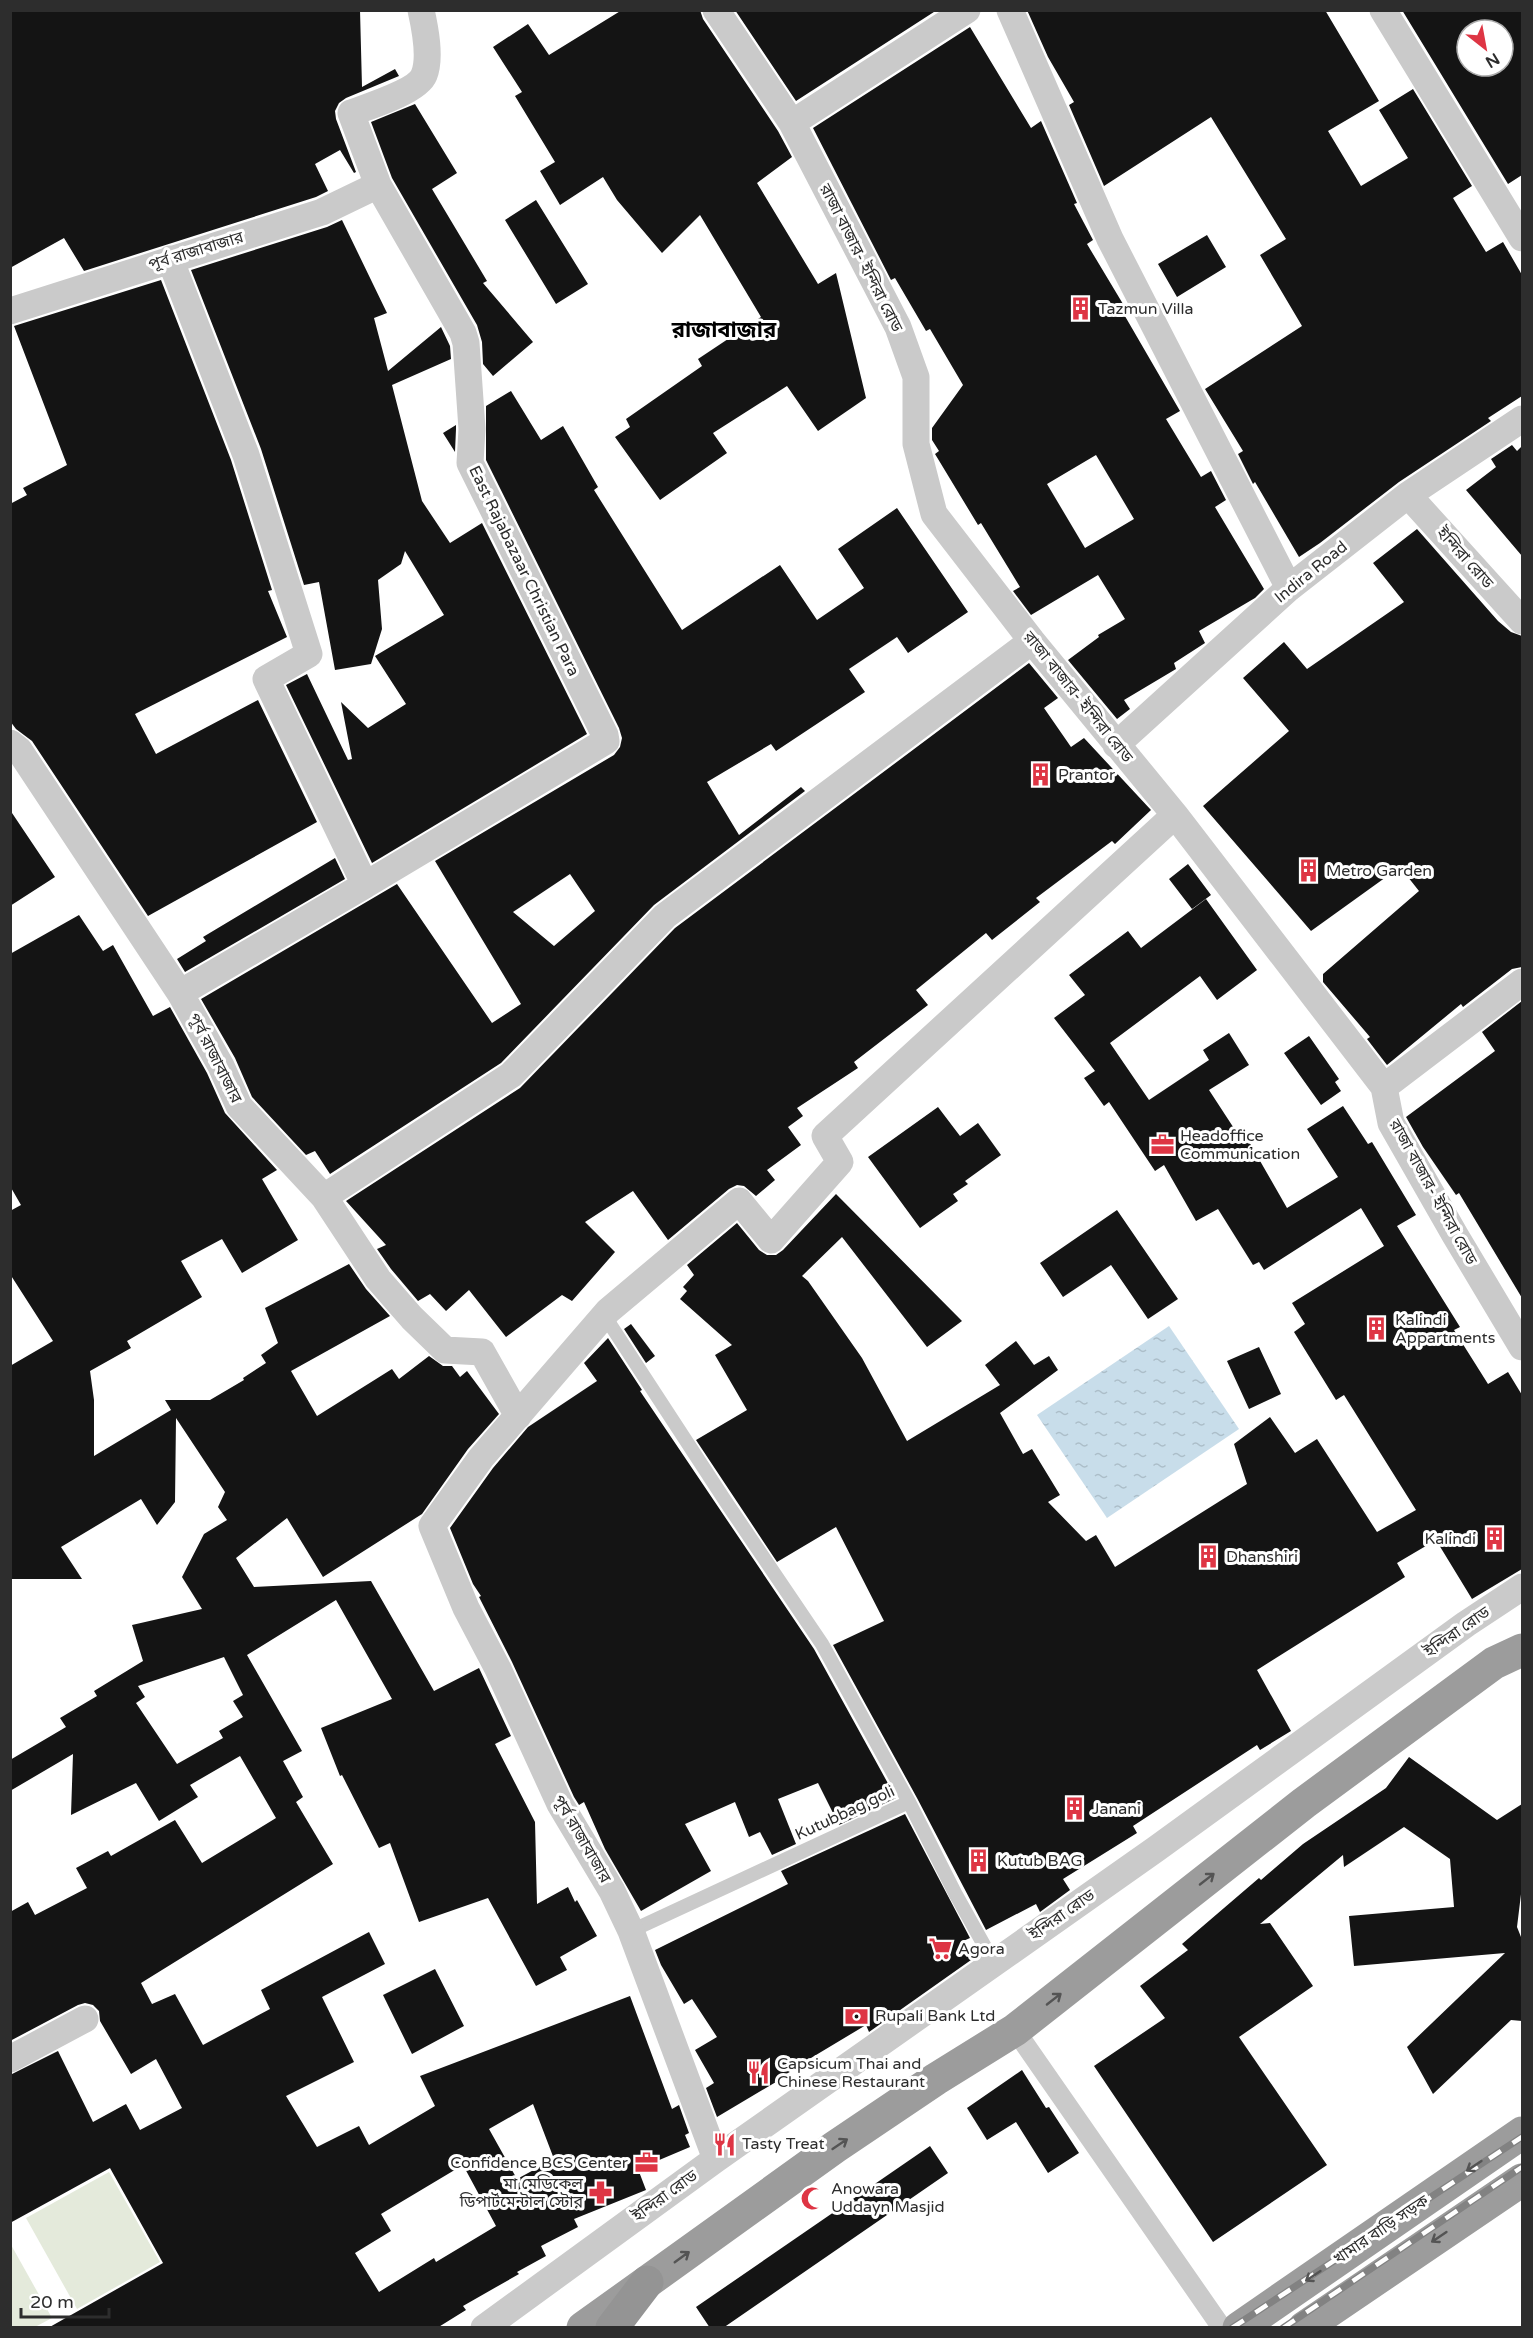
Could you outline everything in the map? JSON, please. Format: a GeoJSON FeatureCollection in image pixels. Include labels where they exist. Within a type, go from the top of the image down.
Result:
{"type":"FeatureCollection","features":[{"type":"Feature","properties":{"kind":"highway"},"geometry":{"type":"LineString","coordinates":[[583,2328],[853,2135],[936,2079],[1015,2030],[1304,1803],[1494,1663],[1522,1650]]}},
{"type":"Feature","properties":{"kind":"highway","name":"খামার বাড়ি সড়ক"},"geometry":{"type":"LineString","coordinates":[[1239,2328],[1522,2133]]}},
{"type":"Feature","properties":{"kind":"highway"},"geometry":{"type":"LineString","coordinates":[[1304,2328],[1522,2180]]}},
{"type":"Feature","properties":{"kind":"highway"},"geometry":{"type":"LineString","coordinates":[[612,2328],[647,2282]]}},
{"type":"Feature","properties":{"kind":"street","name":"East Rajabazaar Christian Para"},"geometry":{"type":"LineString","coordinates":[[180,993],[606,741],[470,463],[472,429],[466,343],[463,333],[378,185],[351,113],[415,86],[424,76],[427,42],[421,10]]}},
{"type":"Feature","properties":{"kind":"street","name":"রাজা বাজার- ইন্দিরা রোড"},"geometry":{"type":"LineString","coordinates":[[716,10],[792,123],[898,327],[916,377],[916,444],[934,514],[1032,641],[1175,815],[1384,1087],[1391,1123],[1522,1347]]}},
{"type":"Feature","properties":{"kind":"street"},"geometry":{"type":"LineString","coordinates":[[792,123],[967,10]]}},
{"type":"Feature","properties":{"kind":"street"},"geometry":{"type":"LineString","coordinates":[[1010,10],[1110,239],[1289,588]]}},
{"type":"Feature","properties":{"kind":"street"},"geometry":{"type":"LineString","coordinates":[[1383,10],[1522,238]]}},
{"type":"Feature","properties":{"kind":"street","name":"পূর্ব রাজাবাজার"},"geometry":{"type":"LineString","coordinates":[[10,311],[322,212],[378,185]]}},
{"type":"Feature","properties":{"kind":"street"},"geometry":{"type":"LineString","coordinates":[[170,259],[246,454],[309,654],[266,679],[365,885]]}},
{"type":"Feature","properties":{"kind":"street","name":"Indira Road"},"geometry":{"type":"LineString","coordinates":[[1116,745],[1289,588],[1408,495],[1522,419]]}},
{"type":"Feature","properties":{"kind":"street","name":"ইন্দিরা রোড"},"geometry":{"type":"LineString","coordinates":[[1408,495],[1522,621]]}},
{"type":"Feature","properties":{"kind":"street"},"geometry":{"type":"LineString","coordinates":[[324,1197],[512,1075],[665,916],[1032,641]]}},
{"type":"Feature","properties":{"kind":"street","name":"পূর্ব রাজাবাজার"},"geometry":{"type":"LineString","coordinates":[[10,743],[20,750],[180,993],[221,1066],[239,1106],[324,1197],[378,1279],[412,1318],[445,1350],[482,1352],[518,1416],[481,1458],[432,1526],[466,1608],[498,1669],[560,1804],[612,1891],[631,1931],[716,2159]]}},
{"type":"Feature","properties":{"kind":"street"},"geometry":{"type":"LineString","coordinates":[[518,1416],[604,1315],[739,1201],[771,1240],[840,1162],[825,1136],[1175,815]]}},
{"type":"Feature","properties":{"kind":"street"},"geometry":{"type":"LineString","coordinates":[[1384,1087],[1522,982]]}},
{"type":"Feature","properties":{"kind":"street","name":"ইন্দিরা রোড"},"geometry":{"type":"LineString","coordinates":[[484,2328],[716,2159],[1234,1793],[1466,1624],[1522,1587]]}},
{"type":"Feature","properties":{"kind":"street"},"geometry":{"type":"LineString","coordinates":[[10,2059],[85,2019]]}},
{"type":"Feature","properties":{"kind":"street"},"geometry":{"type":"LineString","coordinates":[[1015,2030],[1222,2328]]}},
{"type":"Feature","properties":{"kind":"lane"},"geometry":{"type":"LineString","coordinates":[[604,1315],[822,1644],[909,1802]]}},
{"type":"Feature","properties":{"kind":"lane","name":"Kutubbag goli"},"geometry":{"type":"LineString","coordinates":[[631,1931],[909,1802],[955,1893],[994,1963]]}},
{"type":"Feature","properties":{"kind":"green space"},"geometry":{"type":"Polygon","coordinates":[[[109,2172],[160,2262],[77,2309],[26,2218],[109,2172]]]}},
{"type":"Feature","properties":{"kind":"green space"},"geometry":{"type":"Polygon","coordinates":[[[10,2243],[52,2318],[35,2327],[11,2327],[10,2243]]]}},
{"type":"Feature","properties":{"kind":"water"},"geometry":{"type":"Polygon","coordinates":[[[1169,1326],[1239,1429],[1107,1518],[1037,1415],[1169,1326]]]}},
{"type":"Feature","properties":{"kind":"building"},"geometry":{"type":"Polygon","coordinates":[[[10,10],[360,10],[362,87],[395,69],[399,76],[339,103],[335,111],[336,119],[356,172],[354,173],[340,150],[315,164],[328,191],[316,197],[84,271],[64,238],[10,268],[10,10]]]}},
{"type":"Feature","properties":{"kind":"building"},"geometry":{"type":"Polygon","coordinates":[[[622,10],[700,10],[703,19],[778,131],[792,157],[757,183],[818,284],[836,273],[866,398],[818,431],[787,386],[713,433],[727,453],[660,500],[615,437],[630,427],[626,419],[702,366],[698,359],[761,317],[700,215],[662,253],[617,200],[603,177],[560,205],[540,171],[555,162],[515,96],[522,92],[493,47],[528,24],[549,55],[622,10]]]}},
{"type":"Feature","properties":{"kind":"building"},"geometry":{"type":"Polygon","coordinates":[[[735,10],[937,10],[796,101],[735,10]]]}},
{"type":"Feature","properties":{"kind":"building"},"geometry":{"type":"Polygon","coordinates":[[[1027,10],[1325,10],[1379,101],[1328,131],[1361,186],[1408,158],[1379,110],[1413,89],[1472,186],[1453,198],[1486,252],[1503,242],[1522,275],[1522,396],[1488,418],[1491,421],[1399,482],[1299,557],[1255,482],[1253,484],[1238,454],[1243,451],[1205,389],[1302,326],[1260,255],[1286,239],[1211,117],[1104,186],[1069,105],[1074,102],[1048,57],[1027,10]]]}},
{"type":"Feature","properties":{"kind":"building"},"geometry":{"type":"Polygon","coordinates":[[[1402,10],[1522,10],[1522,175],[1508,184],[1402,10]]]}},
{"type":"Feature","properties":{"kind":"building"},"geometry":{"type":"Polygon","coordinates":[[[970,27],[1031,128],[1041,121],[1077,203],[1074,204],[1093,240],[1087,244],[1126,309],[1122,311],[1180,411],[1166,419],[1201,477],[1211,471],[1226,500],[1215,507],[1264,589],[1255,598],[1199,631],[1205,643],[1174,663],[1176,669],[1124,700],[1130,709],[1117,719],[1068,660],[1099,637],[1098,635],[1125,619],[1098,575],[1031,615],[1013,591],[1020,587],[981,523],[978,525],[935,454],[939,451],[932,440],[932,428],[963,385],[930,329],[926,331],[895,278],[891,280],[813,128],[970,27]],[[1096,455],[1047,484],[1085,548],[1134,519],[1096,455]]]}},
{"type":"Feature","properties":{"kind":"building"},"geometry":{"type":"Polygon","coordinates":[[[415,104],[457,173],[432,189],[487,281],[483,283],[533,342],[493,376],[483,364],[482,342],[477,325],[392,178],[371,122],[415,104]]]}},
{"type":"Feature","properties":{"kind":"building"},"geometry":{"type":"Polygon","coordinates":[[[536,200],[588,284],[556,304],[505,220],[536,200]]]}},
{"type":"Feature","properties":{"kind":"building"},"geometry":{"type":"Polygon","coordinates":[[[342,220],[387,313],[374,318],[388,371],[441,327],[450,346],[451,359],[392,385],[422,501],[450,543],[482,523],[587,734],[372,863],[286,685],[307,674],[348,760],[352,759],[341,702],[368,728],[406,704],[375,656],[444,615],[405,551],[401,564],[378,580],[382,629],[371,664],[335,670],[319,582],[304,585],[261,449],[191,270],[327,227],[342,220]]]}},
{"type":"Feature","properties":{"kind":"building"},"geometry":{"type":"Polygon","coordinates":[[[1207,235],[1226,267],[1177,297],[1158,264],[1207,235]]]}},
{"type":"Feature","properties":{"kind":"building"},"geometry":{"type":"Polygon","coordinates":[[[161,280],[231,460],[272,590],[268,591],[287,637],[135,714],[156,754],[258,700],[317,822],[148,916],[32,741],[16,729],[10,721],[10,504],[27,495],[23,488],[67,465],[14,326],[161,280]]]}},
{"type":"Feature","properties":{"kind":"building"},"geometry":{"type":"Polygon","coordinates":[[[511,391],[541,440],[563,426],[598,487],[594,490],[682,630],[780,565],[817,620],[864,588],[838,549],[897,508],[968,612],[908,653],[897,637],[849,669],[865,692],[776,751],[771,744],[707,782],[739,835],[801,787],[805,791],[654,905],[501,1063],[330,1174],[315,1151],[306,1155],[252,1097],[235,1058],[201,999],[397,884],[492,1023],[521,1004],[435,861],[614,755],[620,747],[622,738],[486,460],[486,406],[511,391]],[[570,874],[513,912],[554,946],[595,911],[570,874]]]}},
{"type":"Feature","properties":{"kind":"building"},"geometry":{"type":"Polygon","coordinates":[[[456,425],[456,429],[455,452],[443,433],[456,425]]]}},
{"type":"Feature","properties":{"kind":"building"},"geometry":{"type":"Polygon","coordinates":[[[1512,445],[1517,451],[1522,446],[1522,556],[1466,490],[1496,467],[1491,459],[1512,445]]]}},
{"type":"Feature","properties":{"kind":"building"},"geometry":{"type":"Polygon","coordinates":[[[1417,529],[1498,621],[1511,632],[1522,636],[1522,967],[1512,969],[1463,1007],[1461,1004],[1387,1065],[1367,1039],[1370,1037],[1323,982],[1323,974],[1419,891],[1400,867],[1311,931],[1203,806],[1289,731],[1243,678],[1284,642],[1307,669],[1404,602],[1373,563],[1417,529]]]}},
{"type":"Feature","properties":{"kind":"building"},"geometry":{"type":"Polygon","coordinates":[[[1029,663],[1058,698],[1044,708],[1071,747],[1084,738],[1151,810],[1115,844],[1112,841],[1036,898],[1040,902],[992,940],[986,933],[916,990],[928,1005],[854,1062],[858,1068],[797,1108],[803,1116],[788,1127],[801,1145],[767,1170],[775,1180],[756,1196],[744,1186],[737,1185],[729,1189],[668,1240],[633,1191],[585,1222],[615,1252],[572,1301],[562,1295],[506,1337],[469,1290],[446,1311],[430,1294],[418,1301],[377,1249],[386,1245],[346,1201],[520,1088],[675,928],[1029,663]]]}},
{"type":"Feature","properties":{"kind":"building"},"geometry":{"type":"Polygon","coordinates":[[[10,810],[55,877],[10,906],[10,810]]]}},
{"type":"Feature","properties":{"kind":"building"},"geometry":{"type":"Polygon","coordinates":[[[335,858],[345,879],[185,972],[177,959],[206,941],[203,937],[335,858]]]}},
{"type":"Feature","properties":{"kind":"building"},"geometry":{"type":"Polygon","coordinates":[[[1188,864],[1211,895],[1192,909],[1169,879],[1188,864]]]}},
{"type":"Feature","properties":{"kind":"building"},"geometry":{"type":"Polygon","coordinates":[[[1206,899],[1257,970],[1217,1000],[1200,976],[1110,1043],[1149,1100],[1209,1060],[1203,1050],[1229,1033],[1249,1065],[1209,1090],[1239,1136],[1244,1133],[1287,1208],[1338,1177],[1307,1129],[1343,1106],[1368,1144],[1372,1142],[1416,1215],[1397,1226],[1460,1327],[1454,1330],[1488,1384],[1508,1372],[1522,1395],[1522,1569],[1472,1599],[1436,1540],[1397,1563],[1405,1577],[1257,1670],[1291,1731],[1260,1750],[1257,1745],[1133,1826],[1137,1833],[1063,1879],[1070,1890],[1040,1912],[1036,1904],[986,1930],[833,1645],[884,1621],[836,1527],[777,1562],[696,1440],[747,1410],[715,1355],[732,1345],[680,1299],[687,1291],[683,1287],[694,1275],[687,1265],[737,1223],[759,1250],[767,1255],[776,1255],[836,1194],[962,1321],[927,1347],[842,1237],[802,1276],[808,1281],[862,1358],[907,1441],[1000,1385],[985,1365],[1016,1341],[1034,1365],[1049,1356],[1058,1370],[1000,1413],[1023,1454],[1032,1449],[1060,1495],[1048,1502],[1086,1541],[1096,1535],[1115,1567],[1247,1484],[1234,1444],[1270,1417],[1295,1453],[1317,1439],[1377,1532],[1416,1510],[1344,1395],[1336,1400],[1294,1332],[1305,1324],[1292,1303],[1384,1246],[1361,1208],[1264,1270],[1259,1262],[1253,1265],[1218,1209],[1196,1221],[1164,1165],[1155,1171],[1109,1102],[1104,1106],[1084,1078],[1095,1071],[1054,1018],[1085,995],[1069,975],[1128,931],[1141,948],[1206,899]]]}},
{"type":"Feature","properties":{"kind":"building"},"geometry":{"type":"Polygon","coordinates":[[[79,915],[103,951],[113,945],[153,1016],[170,1007],[207,1073],[225,1113],[277,1170],[262,1179],[298,1240],[242,1273],[222,1239],[181,1261],[202,1297],[127,1341],[131,1348],[90,1371],[94,1400],[94,1456],[171,1410],[165,1400],[210,1400],[244,1380],[243,1378],[266,1363],[261,1355],[278,1343],[265,1308],[349,1264],[366,1289],[390,1316],[291,1371],[317,1416],[392,1369],[399,1379],[429,1356],[443,1366],[452,1366],[460,1377],[467,1371],[499,1414],[468,1449],[422,1514],[323,1577],[287,1518],[236,1558],[254,1587],[371,1581],[434,1691],[479,1668],[511,1736],[495,1744],[535,1822],[537,1904],[568,1887],[597,1936],[560,1957],[567,1970],[536,1986],[488,1898],[419,1922],[390,1843],[379,1848],[342,1775],[340,1776],[321,1728],[392,1699],[336,1600],[247,1655],[302,1751],[283,1761],[303,1797],[296,1802],[333,1864],[141,1983],[152,2004],[175,1994],[203,2045],[270,2009],[261,1990],[369,1932],[385,1964],[322,1997],[354,2062],[286,2096],[317,2147],[359,2126],[369,2145],[435,2106],[420,2076],[630,1996],[672,2109],[679,2105],[689,2133],[685,2135],[690,2147],[638,2169],[646,2190],[574,2219],[578,2227],[541,2246],[546,2256],[463,2306],[466,2310],[437,2328],[48,2328],[163,2263],[110,2168],[10,2223],[10,2075],[58,2051],[93,2122],[126,2104],[140,2130],[182,2108],[156,2059],[131,2074],[100,2021],[99,2011],[93,2005],[85,2003],[78,2005],[10,2041],[10,1912],[28,1902],[35,1915],[87,1888],[76,1868],[108,1851],[111,1856],[175,1820],[202,1863],[276,1818],[240,1756],[190,1785],[198,1797],[159,1821],[136,1783],[71,1815],[73,1754],[10,1791],[10,1760],[66,1727],[60,1718],[97,1696],[94,1691],[143,1661],[132,1625],[202,1609],[182,1577],[204,1534],[227,1520],[218,1507],[225,1492],[176,1418],[175,1502],[157,1525],[141,1499],[61,1547],[82,1579],[10,1579],[10,1366],[53,1341],[10,1274],[10,1211],[21,1205],[10,1186],[10,954],[79,915]],[[224,1657],[138,1686],[145,1697],[136,1703],[177,1764],[223,1738],[219,1731],[243,1717],[233,1701],[243,1695],[224,1657]],[[533,2104],[489,2129],[517,2179],[554,2159],[533,2104]],[[463,2165],[381,2214],[391,2231],[355,2253],[379,2292],[434,2258],[436,2262],[496,2226],[463,2165]]]}},
{"type":"Feature","properties":{"kind":"building"},"geometry":{"type":"Polygon","coordinates":[[[1522,1001],[1522,1298],[1459,1193],[1456,1195],[1423,1147],[1406,1117],[1495,1051],[1482,1032],[1522,1001]]]}},
{"type":"Feature","properties":{"kind":"building"},"geometry":{"type":"Polygon","coordinates":[[[1309,1036],[1339,1079],[1335,1082],[1341,1091],[1321,1105],[1284,1053],[1309,1036]]]}},
{"type":"Feature","properties":{"kind":"building"},"geometry":{"type":"Polygon","coordinates":[[[938,1107],[960,1136],[978,1123],[1001,1155],[965,1181],[968,1184],[953,1194],[958,1201],[920,1228],[868,1157],[938,1107]]]}},
{"type":"Feature","properties":{"kind":"building"},"geometry":{"type":"Polygon","coordinates":[[[1117,1210],[1178,1299],[1148,1319],[1111,1265],[1063,1297],[1040,1263],[1117,1210]]]}},
{"type":"Feature","properties":{"kind":"building"},"geometry":{"type":"Polygon","coordinates":[[[631,1324],[655,1356],[646,1363],[624,1329],[631,1324]]]}},
{"type":"Feature","properties":{"kind":"building"},"geometry":{"type":"Polygon","coordinates":[[[608,1338],[642,1390],[640,1391],[814,1649],[896,1798],[839,1825],[818,1783],[778,1799],[796,1844],[772,1855],[760,1832],[749,1837],[735,1802],[685,1824],[711,1871],[641,1911],[605,1849],[584,1802],[579,1805],[574,1797],[512,1662],[479,1597],[481,1596],[473,1584],[450,1528],[493,1468],[528,1427],[597,1381],[584,1363],[608,1338]]]}},
{"type":"Feature","properties":{"kind":"building"},"geometry":{"type":"Polygon","coordinates":[[[1259,1347],[1281,1394],[1249,1409],[1227,1361],[1259,1347]]]}},
{"type":"Feature","properties":{"kind":"building"},"geometry":{"type":"Polygon","coordinates":[[[1409,1757],[1497,1820],[1522,1804],[1522,1886],[1517,1927],[1521,1937],[1522,1935],[1522,2021],[1511,2020],[1433,2094],[1407,2047],[1505,1953],[1354,1966],[1349,1916],[1454,1907],[1450,1859],[1404,1827],[1344,1867],[1343,1855],[1260,1924],[1270,1923],[1313,1986],[1239,2037],[1327,2165],[1213,2242],[1094,2066],[1165,2018],[1140,1986],[1188,1950],[1182,1944],[1259,1878],[1261,1880],[1303,1844],[1386,1788],[1409,1757]]]}},
{"type":"Feature","properties":{"kind":"building"},"geometry":{"type":"Polygon","coordinates":[[[905,1814],[970,1938],[961,1942],[971,1960],[869,2032],[866,2025],[717,2117],[706,2088],[714,2083],[695,2050],[717,2037],[692,1999],[684,2004],[661,1965],[655,1950],[788,1884],[781,1871],[905,1814]]]}},
{"type":"Feature","properties":{"kind":"building"},"geometry":{"type":"Polygon","coordinates":[[[435,1969],[464,2026],[412,2054],[383,1995],[435,1969]]]}},
{"type":"Feature","properties":{"kind":"building"},"geometry":{"type":"Polygon","coordinates":[[[1022,2070],[1079,2153],[1048,2173],[1016,2122],[987,2140],[967,2108],[1022,2070]]]}},
{"type":"Feature","properties":{"kind":"building"},"geometry":{"type":"Polygon","coordinates":[[[930,2146],[948,2173],[723,2328],[710,2328],[696,2307],[930,2146]]]}},
{"type":"Feature","properties":{"kind":"railway"},"geometry":{"type":"LineString","coordinates":[[1232,2328],[1522,2137]]}},
{"type":"Feature","properties":{"kind":"railway"},"geometry":{"type":"LineString","coordinates":[[1283,2328],[1522,2167]]}},
{"type":"Feature","properties":{"kind":"place","name":"Tazmun Villa"},"geometry":{"type":"Point","coordinates":[1080,309]}},
{"type":"Feature","properties":{"kind":"place","name":"Prantor"},"geometry":{"type":"Point","coordinates":[1040,775]}},
{"type":"Feature","properties":{"kind":"place","name":"Metro Garden"},"geometry":{"type":"Point","coordinates":[1308,871]}},
{"type":"Feature","properties":{"kind":"place","name":"Headoffice Communication"},"geometry":{"type":"Point","coordinates":[1162,1145]}},
{"type":"Feature","properties":{"kind":"place","name":"Kalindi Appartments"},"geometry":{"type":"Point","coordinates":[1377,1329]}},
{"type":"Feature","properties":{"kind":"place","name":"Kalindi"},"geometry":{"type":"Point","coordinates":[1494,1539]}},
{"type":"Feature","properties":{"kind":"place","name":"Dhanshiri"},"geometry":{"type":"Point","coordinates":[1208,1557]}},
{"type":"Feature","properties":{"kind":"place","name":"Janani"},"geometry":{"type":"Point","coordinates":[1074,1809]}},
{"type":"Feature","properties":{"kind":"place","name":"Kutub BAG"},"geometry":{"type":"Point","coordinates":[979,1861]}},
{"type":"Feature","properties":{"kind":"place","name":"Agora"},"geometry":{"type":"Point","coordinates":[940,1949]}},
{"type":"Feature","properties":{"kind":"place","name":"Rupali Bank Ltd"},"geometry":{"type":"Point","coordinates":[857,2016]}},
{"type":"Feature","properties":{"kind":"place","name":"Capsicum Thai and Chinese Restaurant"},"geometry":{"type":"Point","coordinates":[759,2073]}},
{"type":"Feature","properties":{"kind":"place","name":"Tasty Treat"},"geometry":{"type":"Point","coordinates":[724,2144]}},
{"type":"Feature","properties":{"kind":"place","name":"Confidence BCS Center"},"geometry":{"type":"Point","coordinates":[646,2163]}},
{"type":"Feature","properties":{"kind":"place","name":"মা মেডিকেল ডিপার্টমেন্টাল স্টোর"},"geometry":{"type":"Point","coordinates":[601,2193]}},
{"type":"Feature","properties":{"kind":"place","name":"Anowara Uddayn Masjid"},"geometry":{"type":"Point","coordinates":[813,2198]}},
{"type":"Feature","properties":{"kind":"district","name":"রাজাবাজার"},"geometry":{"type":"Point","coordinates":[724,330]}}]}
